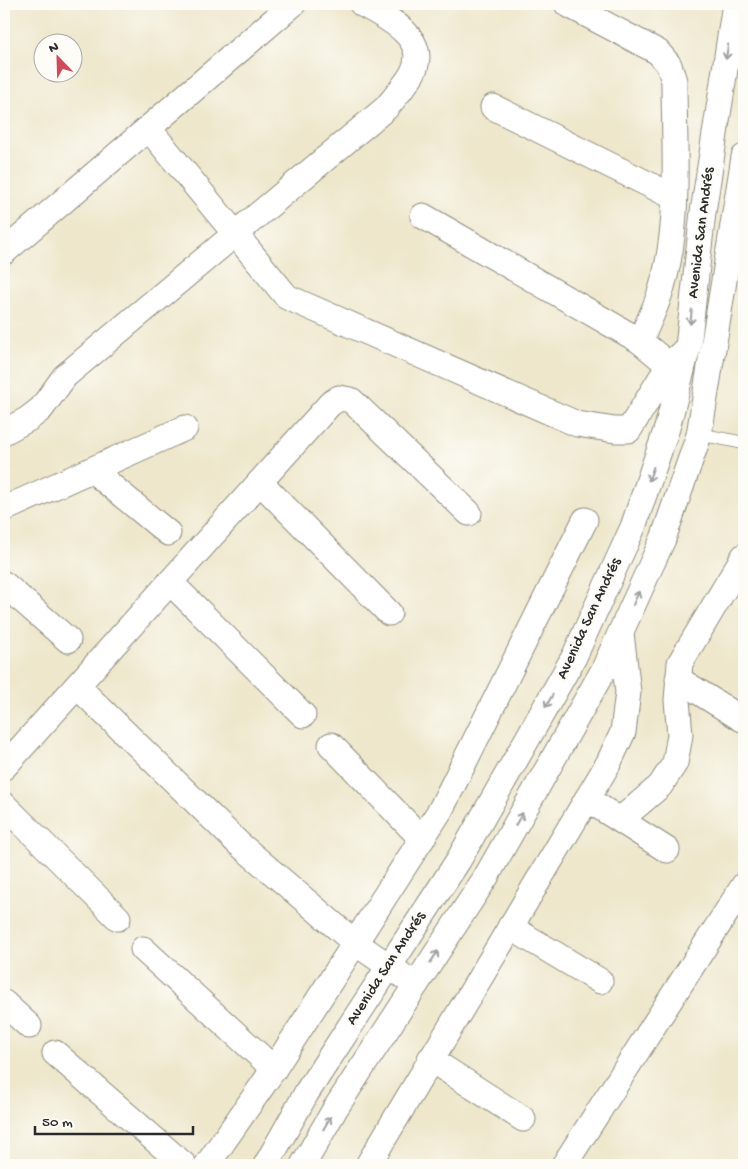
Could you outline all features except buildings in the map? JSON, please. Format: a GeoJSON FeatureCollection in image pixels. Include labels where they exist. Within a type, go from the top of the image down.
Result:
{"type":"FeatureCollection","features":[{"type":"Feature","properties":{"kind":"street"},"geometry":{"type":"LineString","coordinates":[[4,252],[293,4]]}},
{"type":"Feature","properties":{"kind":"street"},"geometry":{"type":"LineString","coordinates":[[4,432],[28,419],[41,409],[65,376],[386,108],[413,72],[418,54],[411,39],[397,23],[362,4]]}},
{"type":"Feature","properties":{"kind":"street"},"geometry":{"type":"LineString","coordinates":[[567,4],[658,52],[669,64],[674,81],[674,197],[667,266],[659,299],[640,341]]}},
{"type":"Feature","properties":{"kind":"street","name":"Avenida San Andrés"},"geometry":{"type":"LineString","coordinates":[[266,1165],[307,1092],[458,861],[574,657],[633,527],[667,428],[688,347],[703,212],[735,4]]}},
{"type":"Feature","properties":{"kind":"street"},"geometry":{"type":"LineString","coordinates":[[493,107],[674,197]]}},
{"type":"Feature","properties":{"kind":"street"},"geometry":{"type":"LineString","coordinates":[[149,129],[288,297],[577,424],[615,430],[629,430],[669,365],[688,347]]}},
{"type":"Feature","properties":{"kind":"street","name":"Avenida San Andrés"},"geometry":{"type":"LineString","coordinates":[[303,1165],[335,1109],[486,877],[603,672],[663,539],[699,434],[744,158]]}},
{"type":"Feature","properties":{"kind":"street"},"geometry":{"type":"LineString","coordinates":[[424,216],[640,341],[669,365]]}},
{"type":"Feature","properties":{"kind":"street"},"geometry":{"type":"LineString","coordinates":[[4,767],[330,404],[339,398],[351,400],[469,513]]}},
{"type":"Feature","properties":{"kind":"street"},"geometry":{"type":"LineString","coordinates":[[4,509],[185,428]]}},
{"type":"Feature","properties":{"kind":"street"},"geometry":{"type":"LineString","coordinates":[[667,428],[699,434]]}},
{"type":"Feature","properties":{"kind":"street"},"geometry":{"type":"LineString","coordinates":[[92,470],[168,533]]}},
{"type":"Feature","properties":{"kind":"street"},"geometry":{"type":"LineString","coordinates":[[260,482],[389,613]]}},
{"type":"Feature","properties":{"kind":"street"},"geometry":{"type":"LineString","coordinates":[[207,1165],[274,1069],[441,809],[585,520]]}},
{"type":"Feature","properties":{"kind":"street"},"geometry":{"type":"LineString","coordinates":[[620,820],[660,786],[675,763],[680,735],[677,700],[680,663],[744,556]]}},
{"type":"Feature","properties":{"kind":"street"},"geometry":{"type":"LineString","coordinates":[[170,582],[303,715]]}},
{"type":"Feature","properties":{"kind":"street"},"geometry":{"type":"LineString","coordinates":[[4,584],[68,640]]}},
{"type":"Feature","properties":{"kind":"street"},"geometry":{"type":"LineString","coordinates":[[368,1165],[608,764],[623,732],[628,692],[621,633],[608,584]]}},
{"type":"Feature","properties":{"kind":"street"},"geometry":{"type":"LineString","coordinates":[[678,679],[742,719]]}},
{"type":"Feature","properties":{"kind":"street"},"geometry":{"type":"LineString","coordinates":[[77,686],[238,843],[354,942],[416,985]]}},
{"type":"Feature","properties":{"kind":"street"},"geometry":{"type":"LineString","coordinates":[[330,745],[422,839]]}},
{"type":"Feature","properties":{"kind":"street"},"geometry":{"type":"LineString","coordinates":[[587,799],[667,850]]}},
{"type":"Feature","properties":{"kind":"street"},"geometry":{"type":"LineString","coordinates":[[4,805],[118,918]]}},
{"type":"Feature","properties":{"kind":"street"},"geometry":{"type":"LineString","coordinates":[[564,1165],[744,885]]}},
{"type":"Feature","properties":{"kind":"street"},"geometry":{"type":"LineString","coordinates":[[510,927],[600,981]]}},
{"type":"Feature","properties":{"kind":"street"},"geometry":{"type":"LineString","coordinates":[[144,949],[274,1069]]}},
{"type":"Feature","properties":{"kind":"street"},"geometry":{"type":"LineString","coordinates":[[4,1004],[29,1026]]}},
{"type":"Feature","properties":{"kind":"street"},"geometry":{"type":"LineString","coordinates":[[55,1054],[184,1165]]}},
{"type":"Feature","properties":{"kind":"street"},"geometry":{"type":"LineString","coordinates":[[430,1059],[523,1119]]}},
{"type":"Feature","properties":{"kind":"lane"},"geometry":{"type":"LineString","coordinates":[[699,434],[744,444]]}}]}
